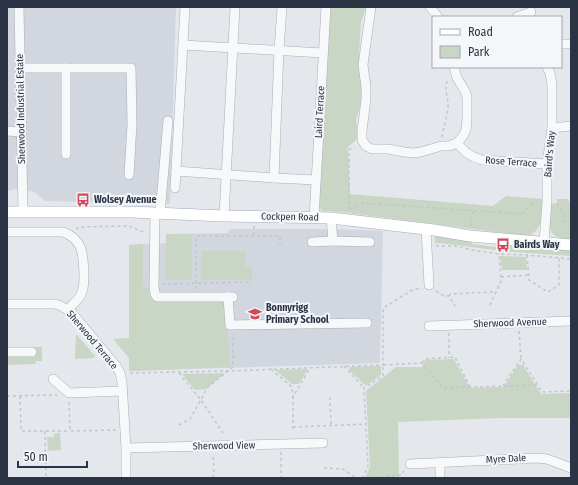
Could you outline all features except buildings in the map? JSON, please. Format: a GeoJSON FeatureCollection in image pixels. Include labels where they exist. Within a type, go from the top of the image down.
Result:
{"type":"FeatureCollection","features":[{"type":"Feature","properties":{"kind":"main road","name":"Cockpen Road"},"geometry":{"type":"LineString","coordinates":[[7,212],[131,212],[224,216],[336,218],[470,236],[571,244]]}},
{"type":"Feature","properties":{"kind":"street","name":"Sherwood Industrial Estate"},"geometry":{"type":"LineString","coordinates":[[19,7],[23,211]]}},
{"type":"Feature","properties":{"kind":"street"},"geometry":{"type":"LineString","coordinates":[[175,188],[185,7]]}},
{"type":"Feature","properties":{"kind":"street"},"geometry":{"type":"LineString","coordinates":[[224,216],[235,7]]}},
{"type":"Feature","properties":{"kind":"street"},"geometry":{"type":"LineString","coordinates":[[274,178],[282,7]]}},
{"type":"Feature","properties":{"kind":"street","name":"Laird Terrace"},"geometry":{"type":"LineString","coordinates":[[314,218],[326,7]]}},
{"type":"Feature","properties":{"kind":"street"},"geometry":{"type":"LineString","coordinates":[[371,7],[363,65],[366,93],[362,140],[366,146],[372,149],[388,149],[413,153],[457,143],[466,130],[467,98],[465,91],[457,78],[454,68]]}},
{"type":"Feature","properties":{"kind":"street"},"geometry":{"type":"LineString","coordinates":[[430,7],[437,16]]}},
{"type":"Feature","properties":{"kind":"street"},"geometry":{"type":"LineString","coordinates":[[520,16],[530,12]]}},
{"type":"Feature","properties":{"kind":"street"},"geometry":{"type":"LineString","coordinates":[[183,45],[323,53]]}},
{"type":"Feature","properties":{"kind":"street"},"geometry":{"type":"LineString","coordinates":[[20,68],[131,68],[132,124],[129,175]]}},
{"type":"Feature","properties":{"kind":"street"},"geometry":{"type":"LineString","coordinates":[[66,68],[66,154]]}},
{"type":"Feature","properties":{"kind":"street","name":"Baird's Way"},"geometry":{"type":"LineString","coordinates":[[544,242],[548,164],[552,128],[552,85],[548,68]]}},
{"type":"Feature","properties":{"kind":"street"},"geometry":{"type":"LineString","coordinates":[[168,121],[155,237],[154,284],[155,294],[157,297],[231,297],[230,325],[366,323]]}},
{"type":"Feature","properties":{"kind":"street"},"geometry":{"type":"LineString","coordinates":[[552,128],[571,126]]}},
{"type":"Feature","properties":{"kind":"street"},"geometry":{"type":"LineString","coordinates":[[7,131],[22,132]]}},
{"type":"Feature","properties":{"kind":"street","name":"Rose Terrace"},"geometry":{"type":"LineString","coordinates":[[457,143],[473,157],[482,160],[548,164]]}},
{"type":"Feature","properties":{"kind":"street"},"geometry":{"type":"LineString","coordinates":[[176,171],[316,180]]}},
{"type":"Feature","properties":{"kind":"street"},"geometry":{"type":"LineString","coordinates":[[333,241],[336,218]]}},
{"type":"Feature","properties":{"kind":"street"},"geometry":{"type":"LineString","coordinates":[[429,287],[430,230]]}},
{"type":"Feature","properties":{"kind":"street"},"geometry":{"type":"LineString","coordinates":[[7,232],[55,231],[70,234],[76,240],[81,247],[83,254],[84,287],[79,299],[68,309]]}},
{"type":"Feature","properties":{"kind":"street"},"geometry":{"type":"LineString","coordinates":[[312,242],[370,242]]}},
{"type":"Feature","properties":{"kind":"street","name":"Sherwood Terrace"},"geometry":{"type":"LineString","coordinates":[[7,304],[55,304],[68,309],[110,358],[120,373],[122,382],[126,448],[126,478]]}},
{"type":"Feature","properties":{"kind":"street","name":"Sherwood Avenue"},"geometry":{"type":"LineString","coordinates":[[429,326],[449,328],[519,322],[571,321]]}},
{"type":"Feature","properties":{"kind":"street"},"geometry":{"type":"LineString","coordinates":[[7,352],[32,352]]}},
{"type":"Feature","properties":{"kind":"street"},"geometry":{"type":"LineString","coordinates":[[53,379],[69,393],[123,391]]}},
{"type":"Feature","properties":{"kind":"street","name":"Sherwood View"},"geometry":{"type":"LineString","coordinates":[[126,448],[322,443]]}},
{"type":"Feature","properties":{"kind":"street","name":"Myre Dale"},"geometry":{"type":"LineString","coordinates":[[410,464],[537,458],[547,459],[571,468]]}},
{"type":"Feature","properties":{"kind":"street"},"geometry":{"type":"LineString","coordinates":[[440,462],[440,478]]}},
{"type":"Feature","properties":{"kind":"path"},"geometry":{"type":"LineString","coordinates":[[441,146],[442,132],[448,105],[445,90],[446,83],[454,68]]}},
{"type":"Feature","properties":{"kind":"path"},"geometry":{"type":"LineString","coordinates":[[350,209],[350,150],[362,140]]}},
{"type":"Feature","properties":{"kind":"path"},"geometry":{"type":"LineString","coordinates":[[336,218],[363,203],[522,214],[529,206],[536,202],[547,202],[556,204],[562,210],[566,221],[571,222]]}},
{"type":"Feature","properties":{"kind":"path"},"geometry":{"type":"LineString","coordinates":[[471,226],[473,210]]}},
{"type":"Feature","properties":{"kind":"path"},"geometry":{"type":"LineString","coordinates":[[70,234],[79,226],[128,226],[155,237]]}},
{"type":"Feature","properties":{"kind":"path"},"geometry":{"type":"LineString","coordinates":[[430,230],[434,245],[455,246],[499,254],[571,259]]}},
{"type":"Feature","properties":{"kind":"path"},"geometry":{"type":"LineString","coordinates":[[196,297],[196,236],[280,236],[280,245]]}},
{"type":"Feature","properties":{"kind":"path"},"geometry":{"type":"LineString","coordinates":[[490,304],[501,281],[498,238]]}},
{"type":"Feature","properties":{"kind":"path"},"geometry":{"type":"LineString","coordinates":[[527,255],[529,280],[548,292],[559,285],[559,258]]}},
{"type":"Feature","properties":{"kind":"path"},"geometry":{"type":"LineString","coordinates":[[501,277],[528,275]]}},
{"type":"Feature","properties":{"kind":"path"},"geometry":{"type":"LineString","coordinates":[[154,284],[252,282]]}},
{"type":"Feature","properties":{"kind":"path"},"geometry":{"type":"LineString","coordinates":[[364,388],[383,376],[383,308],[414,289],[429,287],[444,296],[449,296],[450,294],[495,292]]}},
{"type":"Feature","properties":{"kind":"path"},"geometry":{"type":"LineString","coordinates":[[449,296],[454,306]]}},
{"type":"Feature","properties":{"kind":"path"},"geometry":{"type":"LineString","coordinates":[[519,322],[521,359],[542,392],[571,392]]}},
{"type":"Feature","properties":{"kind":"path"},"geometry":{"type":"LineString","coordinates":[[449,328],[449,358]]}},
{"type":"Feature","properties":{"kind":"path"},"geometry":{"type":"LineString","coordinates":[[120,373],[229,371],[383,365],[422,363],[425,359],[455,357],[470,387]]}},
{"type":"Feature","properties":{"kind":"path"},"geometry":{"type":"LineString","coordinates":[[503,386],[521,359]]}},
{"type":"Feature","properties":{"kind":"path"},"geometry":{"type":"LineString","coordinates":[[422,363],[443,388],[537,385]]}},
{"type":"Feature","properties":{"kind":"path"},"geometry":{"type":"LineString","coordinates":[[344,366],[364,388],[368,467],[362,478]]}},
{"type":"Feature","properties":{"kind":"path"},"geometry":{"type":"LineString","coordinates":[[179,425],[190,419],[208,387],[233,367]]}},
{"type":"Feature","properties":{"kind":"path"},"geometry":{"type":"LineString","coordinates":[[293,397],[310,368]]}},
{"type":"Feature","properties":{"kind":"path"},"geometry":{"type":"LineString","coordinates":[[271,369],[292,387],[293,428],[366,424]]}},
{"type":"Feature","properties":{"kind":"path"},"geometry":{"type":"LineString","coordinates":[[179,372],[201,400],[223,433]]}},
{"type":"Feature","properties":{"kind":"path"},"geometry":{"type":"LineString","coordinates":[[7,396],[55,396],[69,393],[70,431]]}},
{"type":"Feature","properties":{"kind":"path"},"geometry":{"type":"LineString","coordinates":[[20,396],[21,431],[125,430]]}},
{"type":"Feature","properties":{"kind":"path"},"geometry":{"type":"LineString","coordinates":[[330,397],[331,426]]}},
{"type":"Feature","properties":{"kind":"path"},"geometry":{"type":"LineString","coordinates":[[45,431],[46,478]]}},
{"type":"Feature","properties":{"kind":"path"},"geometry":{"type":"LineString","coordinates":[[280,444],[282,478]]}},
{"type":"Feature","properties":{"kind":"path"},"geometry":{"type":"LineString","coordinates":[[213,446],[213,478]]}},
{"type":"Feature","properties":{"kind":"path"},"geometry":{"type":"LineString","coordinates":[[368,478],[401,475],[410,464]]}},
{"type":"Feature","properties":{"kind":"path"},"geometry":{"type":"LineString","coordinates":[[324,468],[343,469],[356,478],[359,478]]}},
{"type":"Feature","properties":{"kind":"shaded area"},"geometry":{"type":"Polygon","coordinates":[[[7,7],[176,7],[170,204],[45,201],[35,192],[16,189],[7,191],[7,7]]]}},
{"type":"Feature","properties":{"kind":"shaded area","name":"Bonnyrigg Primary School"},"geometry":{"type":"Polygon","coordinates":[[[229,229],[335,229],[383,231],[380,363],[129,371],[129,245],[166,243],[166,234],[228,233],[229,229]]]}},
{"type":"Feature","properties":{"kind":"green space"},"geometry":{"type":"Polygon","coordinates":[[[330,7],[366,7],[361,22],[359,54],[363,100],[356,119],[358,138],[348,147],[350,194],[493,206],[506,196],[543,199],[542,215],[540,225],[537,230],[528,236],[322,211],[318,205],[330,7]]]}},
{"type":"Feature","properties":{"kind":"green space"},"geometry":{"type":"Polygon","coordinates":[[[557,199],[568,199],[571,205],[571,239],[563,239],[556,236],[550,229],[550,204],[557,203],[557,199]]]}},
{"type":"Feature","properties":{"kind":"green space"},"geometry":{"type":"Polygon","coordinates":[[[166,234],[192,234],[192,280],[166,280],[166,234]]]}},
{"type":"Feature","properties":{"kind":"green space"},"geometry":{"type":"Polygon","coordinates":[[[435,236],[472,241],[472,244],[496,247],[496,250],[435,243],[435,236]]]}},
{"type":"Feature","properties":{"kind":"green space"},"geometry":{"type":"Polygon","coordinates":[[[143,244],[143,287],[149,287],[149,297],[152,300],[226,301],[230,367],[129,371],[129,358],[113,339],[129,338],[129,245],[143,244]]]}},
{"type":"Feature","properties":{"kind":"green space"},"geometry":{"type":"Polygon","coordinates":[[[505,245],[571,250],[571,256],[501,251],[501,247],[505,248],[505,245]]]}},
{"type":"Feature","properties":{"kind":"green space"},"geometry":{"type":"Polygon","coordinates":[[[202,251],[246,251],[246,267],[252,267],[252,280],[201,280],[202,251]]]}},
{"type":"Feature","properties":{"kind":"green space"},"geometry":{"type":"Polygon","coordinates":[[[500,256],[526,257],[527,270],[502,270],[500,256]]]}},
{"type":"Feature","properties":{"kind":"green space"},"geometry":{"type":"Polygon","coordinates":[[[76,335],[95,356],[94,358],[75,359],[76,335]]]}},
{"type":"Feature","properties":{"kind":"green space"},"geometry":{"type":"Polygon","coordinates":[[[34,347],[42,347],[42,361],[36,361],[35,364],[7,365],[7,357],[34,357],[34,347]]]}},
{"type":"Feature","properties":{"kind":"green space"},"geometry":{"type":"Polygon","coordinates":[[[454,359],[470,388],[504,387],[518,365],[523,365],[541,394],[571,393],[571,418],[500,418],[398,422],[399,478],[365,478],[370,467],[366,391],[396,367],[422,367],[425,360],[454,359]]]}},
{"type":"Feature","properties":{"kind":"green space"},"geometry":{"type":"Polygon","coordinates":[[[381,366],[381,375],[367,385],[365,385],[349,370],[349,367],[381,366]]]}},
{"type":"Feature","properties":{"kind":"green space"},"geometry":{"type":"Polygon","coordinates":[[[308,369],[299,384],[292,384],[275,370],[308,369]]]}},
{"type":"Feature","properties":{"kind":"green space"},"geometry":{"type":"Polygon","coordinates":[[[225,373],[206,389],[195,390],[182,374],[225,373]]]}},
{"type":"Feature","properties":{"kind":"green space"},"geometry":{"type":"Polygon","coordinates":[[[60,433],[61,450],[48,451],[47,437],[54,437],[54,434],[60,433]]]}},
{"type":"Feature","properties":{"kind":"place","name":"Wolsey Avenue"},"geometry":{"type":"Point","coordinates":[83,200]}},
{"type":"Feature","properties":{"kind":"place","name":"Bairds Way"},"geometry":{"type":"Point","coordinates":[503,245]}},
{"type":"Feature","properties":{"kind":"place","name":"Bonnyrigg Primary School"},"geometry":{"type":"Point","coordinates":[255,314]}}]}
